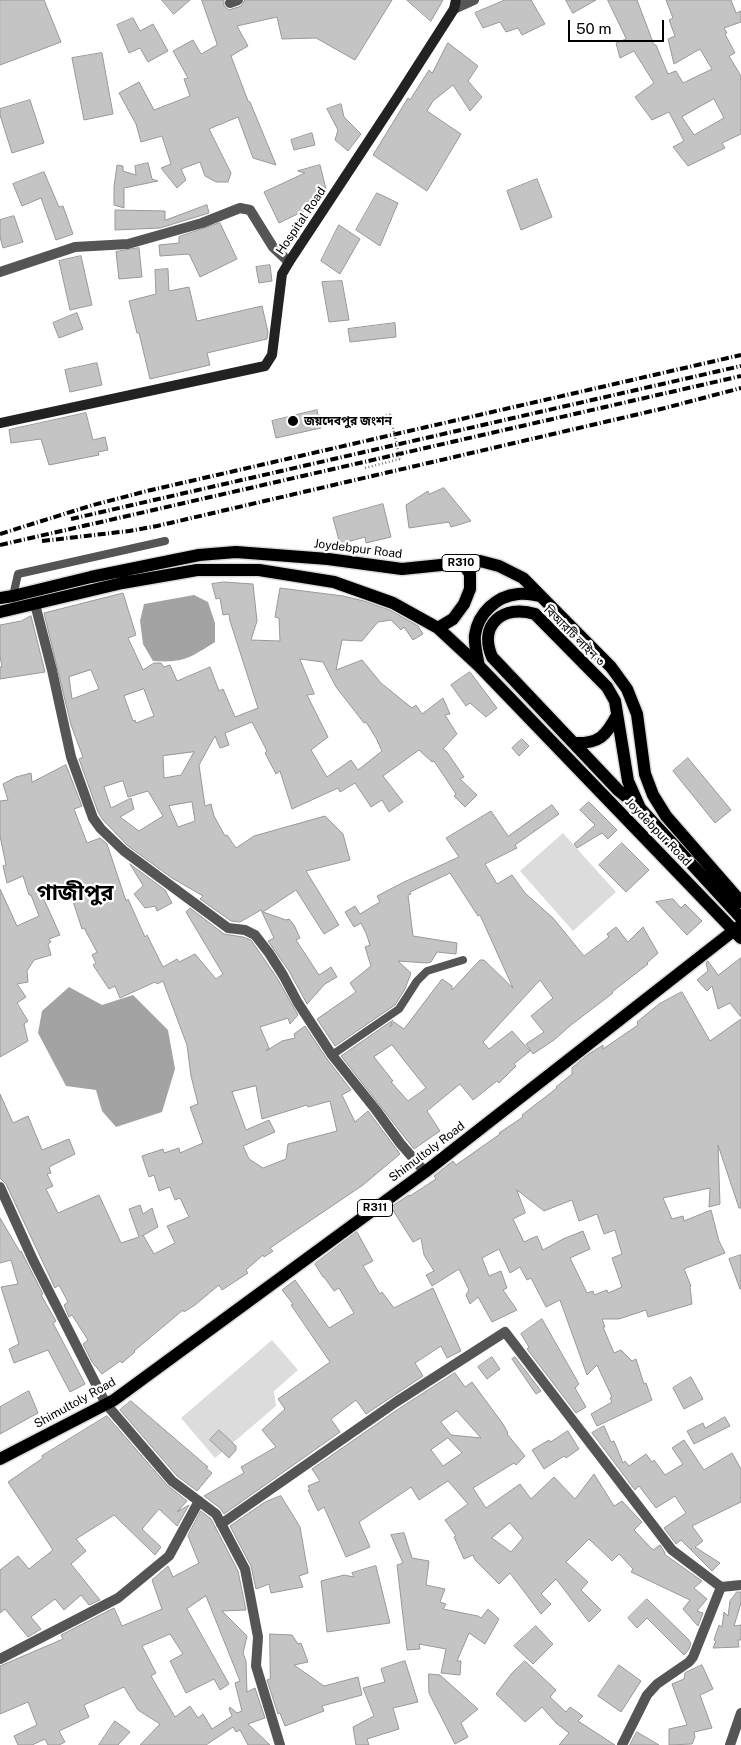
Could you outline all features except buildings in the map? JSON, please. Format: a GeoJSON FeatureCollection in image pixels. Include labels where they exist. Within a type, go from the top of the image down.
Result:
{"type":"FeatureCollection","features":[{"type":"Feature","properties":{"kind":"main road","name":"Hospital Road"},"geometry":{"type":"LineString","coordinates":[[0,422],[265,366],[272,355],[282,274],[397,98],[455,4]]}},
{"type":"Feature","properties":{"kind":"main road","name":"Joydebpur Road"},"geometry":{"type":"LineString","coordinates":[[0,598],[199,554],[236,552],[318,558],[402,569],[480,561],[499,566],[523,578],[611,667],[627,689],[636,714],[645,774],[653,795],[666,816],[741,902]]}},
{"type":"Feature","properties":{"kind":"main road"},"geometry":{"type":"LineString","coordinates":[[438,628],[453,619],[464,604],[470,589],[470,574],[463,563]]}},
{"type":"Feature","properties":{"kind":"main road","name":"Joydebpur Road"},"geometry":{"type":"LineString","coordinates":[[0,612],[122,583],[197,570],[259,570],[334,582],[394,603],[438,628],[479,666],[739,931]]}},
{"type":"Feature","properties":{"kind":"main road"},"geometry":{"type":"LineString","coordinates":[[479,666],[475,637],[477,625],[485,612],[495,602],[509,595],[520,593],[541,596]]}},
{"type":"Feature","properties":{"kind":"main road","name":"বিআরটি লাইন ৩"},"geometry":{"type":"LineString","coordinates":[[640,808],[628,781],[615,701],[607,687],[536,614],[524,611],[509,613],[496,620],[488,632],[487,646],[492,657],[618,790],[640,808],[741,918]]}},
{"type":"Feature","properties":{"kind":"main road"},"geometry":{"type":"LineString","coordinates":[[574,742],[587,743],[599,740],[618,715]]}},
{"type":"Feature","properties":{"kind":"main road","name":"Shimultoly Road"},"geometry":{"type":"LineString","coordinates":[[0,1459],[114,1400],[424,1172],[739,931]]}},
{"type":"Feature","properties":{"kind":"street"},"geometry":{"type":"LineString","coordinates":[[455,4],[474,0]]}},
{"type":"Feature","properties":{"kind":"street"},"geometry":{"type":"LineString","coordinates":[[0,272],[75,247],[128,244],[202,223],[240,208],[250,210],[273,248],[289,262]]}},
{"type":"Feature","properties":{"kind":"street"},"geometry":{"type":"LineString","coordinates":[[35,604],[71,757],[93,818],[101,830],[124,851],[228,928],[244,930],[255,935],[278,968],[332,1055],[424,1172]]}},
{"type":"Feature","properties":{"kind":"street"},"geometry":{"type":"LineString","coordinates":[[0,1187],[33,1260],[106,1404],[172,1481],[216,1514],[245,1569],[258,1637],[256,1666],[280,1745]]}},
{"type":"Feature","properties":{"kind":"street"},"geometry":{"type":"LineString","coordinates":[[222,1524],[396,1402],[505,1332],[672,1550],[721,1587],[741,1585]]}},
{"type":"Feature","properties":{"kind":"street"},"geometry":{"type":"LineString","coordinates":[[0,1659],[118,1598],[169,1556],[199,1501]]}},
{"type":"Feature","properties":{"kind":"street"},"geometry":{"type":"LineString","coordinates":[[622,1745],[647,1695],[693,1657],[721,1587]]}},
{"type":"Feature","properties":{"kind":"street"},"geometry":{"type":"LineString","coordinates":[[730,1745],[741,1714]]}},
{"type":"Feature","properties":{"kind":"lane"},"geometry":{"type":"LineString","coordinates":[[13,596],[18,574],[165,541]]}},
{"type":"Feature","properties":{"kind":"lane"},"geometry":{"type":"LineString","coordinates":[[332,1055],[399,1009],[417,981],[427,972],[463,960]]}},
{"type":"Feature","properties":{"kind":"path"},"geometry":{"type":"LineString","coordinates":[[356,424],[390,414],[400,459],[365,468]]}},
{"type":"Feature","properties":{"kind":"shaded area"},"geometry":{"type":"Polygon","coordinates":[[[194,595],[208,602],[215,623],[215,642],[186,658],[172,661],[153,661],[143,644],[140,621],[144,604],[194,595]]]}},
{"type":"Feature","properties":{"kind":"shaded area"},"geometry":{"type":"Polygon","coordinates":[[[563,833],[616,892],[573,931],[520,871],[563,833]]]}},
{"type":"Feature","properties":{"kind":"shaded area"},"geometry":{"type":"Polygon","coordinates":[[[69,987],[102,1005],[133,995],[168,1030],[175,1069],[162,1112],[116,1127],[102,1111],[96,1090],[66,1086],[38,1033],[42,1011],[69,987]]]}},
{"type":"Feature","properties":{"kind":"shaded area"},"geometry":{"type":"Polygon","coordinates":[[[272,1340],[298,1370],[274,1391],[276,1406],[215,1458],[181,1418],[272,1340]]]}},
{"type":"Feature","properties":{"kind":"railway"},"geometry":{"type":"LineString","coordinates":[[0,534],[93,505],[147,491],[741,355]]}},
{"type":"Feature","properties":{"kind":"railway"},"geometry":{"type":"LineString","coordinates":[[71,519],[741,366]]}},
{"type":"Feature","properties":{"kind":"railway"},"geometry":{"type":"LineString","coordinates":[[0,545],[741,376]]}},
{"type":"Feature","properties":{"kind":"railway"},"geometry":{"type":"LineString","coordinates":[[42,541],[157,526],[665,408],[741,388]]}},
{"type":"Feature","properties":{"kind":"place","name":"জয়দেবপুর জংশন"},"geometry":{"type":"Point","coordinates":[293,421]}},
{"type":"Feature","properties":{"kind":"district","name":"গাজীপুর"},"geometry":{"type":"Point","coordinates":[75,893]}}]}
